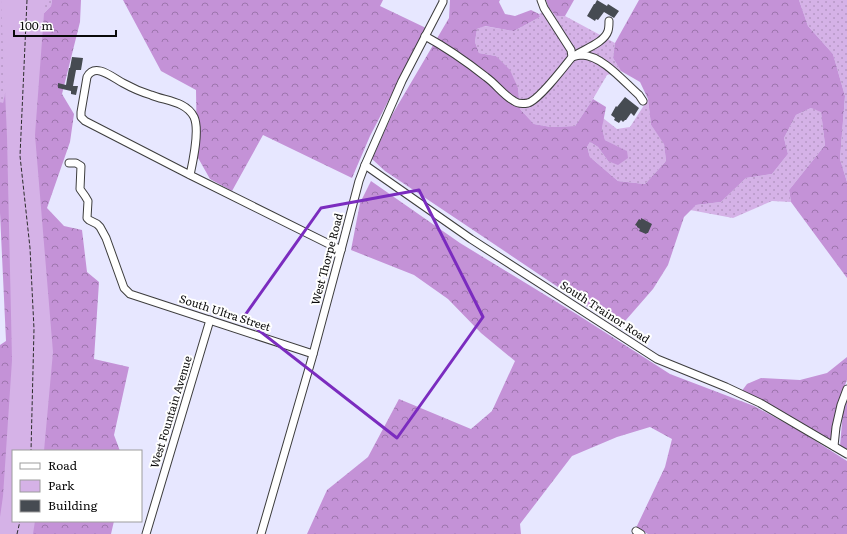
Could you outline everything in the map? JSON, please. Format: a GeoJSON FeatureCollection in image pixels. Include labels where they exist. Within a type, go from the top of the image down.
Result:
{"type":"FeatureCollection","features":[{"type":"Feature","properties":{"kind":"street","name":"West Thorpe Road"},"geometry":{"type":"LineString","coordinates":[[261,534],[313,354],[359,181],[402,82],[442,0]]}},
{"type":"Feature","properties":{"kind":"street"},"geometry":{"type":"LineString","coordinates":[[541,0],[544,8],[571,50],[572,57]]}},
{"type":"Feature","properties":{"kind":"street"},"geometry":{"type":"LineString","coordinates":[[425,36],[461,58],[519,104],[530,103],[541,94],[572,57],[604,38],[608,33],[609,21]]}},
{"type":"Feature","properties":{"kind":"street"},"geometry":{"type":"LineString","coordinates":[[572,57],[581,55],[599,61],[639,95],[642,101]]}},
{"type":"Feature","properties":{"kind":"street"},"geometry":{"type":"LineString","coordinates":[[190,175],[196,132],[194,117],[188,110],[173,101],[135,89],[100,70],[92,71],[87,77],[80,112],[83,119],[190,175],[341,250]]}},
{"type":"Feature","properties":{"kind":"street","name":"South Ultra Street"},"geometry":{"type":"LineString","coordinates":[[69,163],[76,162],[80,166],[80,189],[88,201],[87,218],[100,227],[106,238],[124,288],[130,294],[313,354]]}},
{"type":"Feature","properties":{"kind":"street","name":"South Trainor Road"},"geometry":{"type":"LineString","coordinates":[[365,165],[471,239],[657,359],[726,387],[760,403],[847,454]]}},
{"type":"Feature","properties":{"kind":"street","name":"West Fountain Avenue"},"geometry":{"type":"LineString","coordinates":[[146,534],[210,320]]}},
{"type":"Feature","properties":{"kind":"street"},"geometry":{"type":"LineString","coordinates":[[834,446],[841,404],[847,389]]}},
{"type":"Feature","properties":{"kind":"path"},"geometry":{"type":"LineString","coordinates":[[27,0],[20,156],[30,248],[34,329],[31,450]]}},
{"type":"Feature","properties":{"kind":"path"},"geometry":{"type":"LineString","coordinates":[[17,534],[20,522]]}},
{"type":"Feature","properties":{"kind":"highlighted area"},"geometry":{"type":"Polygon","coordinates":[[[419,190],[483,317],[397,438],[243,318],[321,208],[419,190]]]}},
{"type":"Feature","properties":{"kind":"green space"},"geometry":{"type":"Polygon","coordinates":[[[0,0],[52,0],[51,6],[16,42],[3,104],[0,102],[0,0]]]}},
{"type":"Feature","properties":{"kind":"green space"},"geometry":{"type":"Polygon","coordinates":[[[1,0],[45,0],[35,135],[53,352],[44,450],[12,450],[12,522],[35,522],[33,534],[0,534],[12,360],[7,137],[1,0]]]}},
{"type":"Feature","properties":{"kind":"green space"},"geometry":{"type":"Polygon","coordinates":[[[52,0],[81,0],[80,22],[62,94],[74,114],[70,142],[47,208],[64,226],[82,230],[87,272],[99,282],[94,359],[129,367],[114,435],[120,450],[12,450],[12,522],[114,522],[111,534],[0,534],[0,345],[6,341],[0,213],[0,102],[3,103],[16,42],[51,6],[52,0]]]}},
{"type":"Feature","properties":{"kind":"green space"},"geometry":{"type":"Polygon","coordinates":[[[123,0],[383,0],[380,6],[426,28],[370,136],[352,178],[263,135],[232,191],[210,179],[197,156],[196,90],[161,71],[123,0]]]}},
{"type":"Feature","properties":{"kind":"green space"},"geometry":{"type":"Polygon","coordinates":[[[450,0],[500,0],[499,2],[505,14],[515,16],[531,10],[539,14],[540,17],[514,31],[485,26],[477,29],[475,42],[479,53],[496,56],[510,70],[518,88],[520,109],[534,124],[551,127],[575,126],[593,99],[606,107],[602,128],[605,140],[627,151],[628,158],[618,165],[608,161],[598,147],[590,142],[587,147],[590,157],[618,181],[645,184],[666,161],[664,144],[651,125],[648,99],[640,82],[621,71],[613,58],[615,43],[639,0],[799,0],[808,26],[833,54],[845,96],[840,159],[847,182],[847,278],[791,202],[789,190],[825,145],[821,112],[811,108],[796,115],[784,138],[788,154],[772,174],[746,178],[721,202],[696,205],[684,217],[668,265],[653,289],[619,328],[385,171],[372,159],[392,115],[449,18],[450,0]]]}},
{"type":"Feature","properties":{"kind":"green space"},"geometry":{"type":"Polygon","coordinates":[[[546,0],[574,0],[565,16],[556,16],[549,8],[546,0]]]}},
{"type":"Feature","properties":{"kind":"green space"},"geometry":{"type":"Polygon","coordinates":[[[799,0],[847,0],[847,182],[840,159],[845,96],[833,54],[808,26],[799,0]]]}},
{"type":"Feature","properties":{"kind":"green space"},"geometry":{"type":"Polygon","coordinates":[[[549,8],[556,16],[565,16],[615,43],[613,58],[621,71],[607,75],[575,126],[551,127],[534,124],[520,109],[518,88],[496,56],[479,53],[475,42],[477,29],[484,26],[514,31],[540,17],[539,14],[549,8]]]}},
{"type":"Feature","properties":{"kind":"green space"},"geometry":{"type":"Polygon","coordinates":[[[648,99],[651,125],[664,143],[666,161],[645,184],[618,181],[590,157],[587,147],[590,142],[598,147],[608,161],[626,151],[605,140],[602,128],[603,118],[617,129],[630,127],[648,99]]]}},
{"type":"Feature","properties":{"kind":"green space"},"geometry":{"type":"Polygon","coordinates":[[[811,108],[821,111],[825,145],[789,190],[791,202],[772,201],[733,218],[690,210],[696,205],[721,202],[746,178],[772,174],[788,154],[784,138],[796,115],[811,108]]]}},
{"type":"Feature","properties":{"kind":"green space"},"geometry":{"type":"Polygon","coordinates":[[[371,181],[460,243],[578,315],[670,374],[754,406],[800,431],[847,461],[847,534],[648,534],[636,528],[665,467],[672,439],[650,427],[617,437],[572,456],[520,524],[521,534],[307,534],[327,490],[368,457],[399,399],[471,429],[492,411],[515,361],[481,333],[448,299],[414,275],[351,250],[360,203],[371,181]]]}},
{"type":"Feature","properties":{"kind":"green space"},"geometry":{"type":"Polygon","coordinates":[[[847,357],[847,380],[838,403],[832,442],[741,392],[747,384],[761,378],[800,380],[827,373],[847,357]]]}},
{"type":"Feature","properties":{"kind":"green space"},"geometry":{"type":"Polygon","coordinates":[[[847,400],[847,450],[840,446],[843,412],[847,400]]]}},
{"type":"Feature","properties":{"kind":"building"},"geometry":{"type":"Polygon","coordinates":[[[597,0],[607,6],[608,4],[619,11],[614,18],[604,12],[598,20],[596,19],[595,21],[587,16],[597,0]]]}},
{"type":"Feature","properties":{"kind":"building"},"geometry":{"type":"Polygon","coordinates":[[[72,57],[83,58],[81,70],[76,70],[73,86],[78,86],[76,95],[71,94],[71,91],[58,88],[58,83],[66,85],[72,57]]]}},
{"type":"Feature","properties":{"kind":"building"},"geometry":{"type":"Polygon","coordinates":[[[625,97],[639,108],[634,116],[631,113],[626,120],[623,122],[621,120],[619,123],[614,120],[615,118],[611,115],[616,106],[617,107],[625,97]]]}},
{"type":"Feature","properties":{"kind":"building"},"geometry":{"type":"Polygon","coordinates":[[[641,218],[652,224],[648,233],[646,234],[639,231],[640,229],[635,225],[639,219],[641,220],[641,218]]]}}]}
